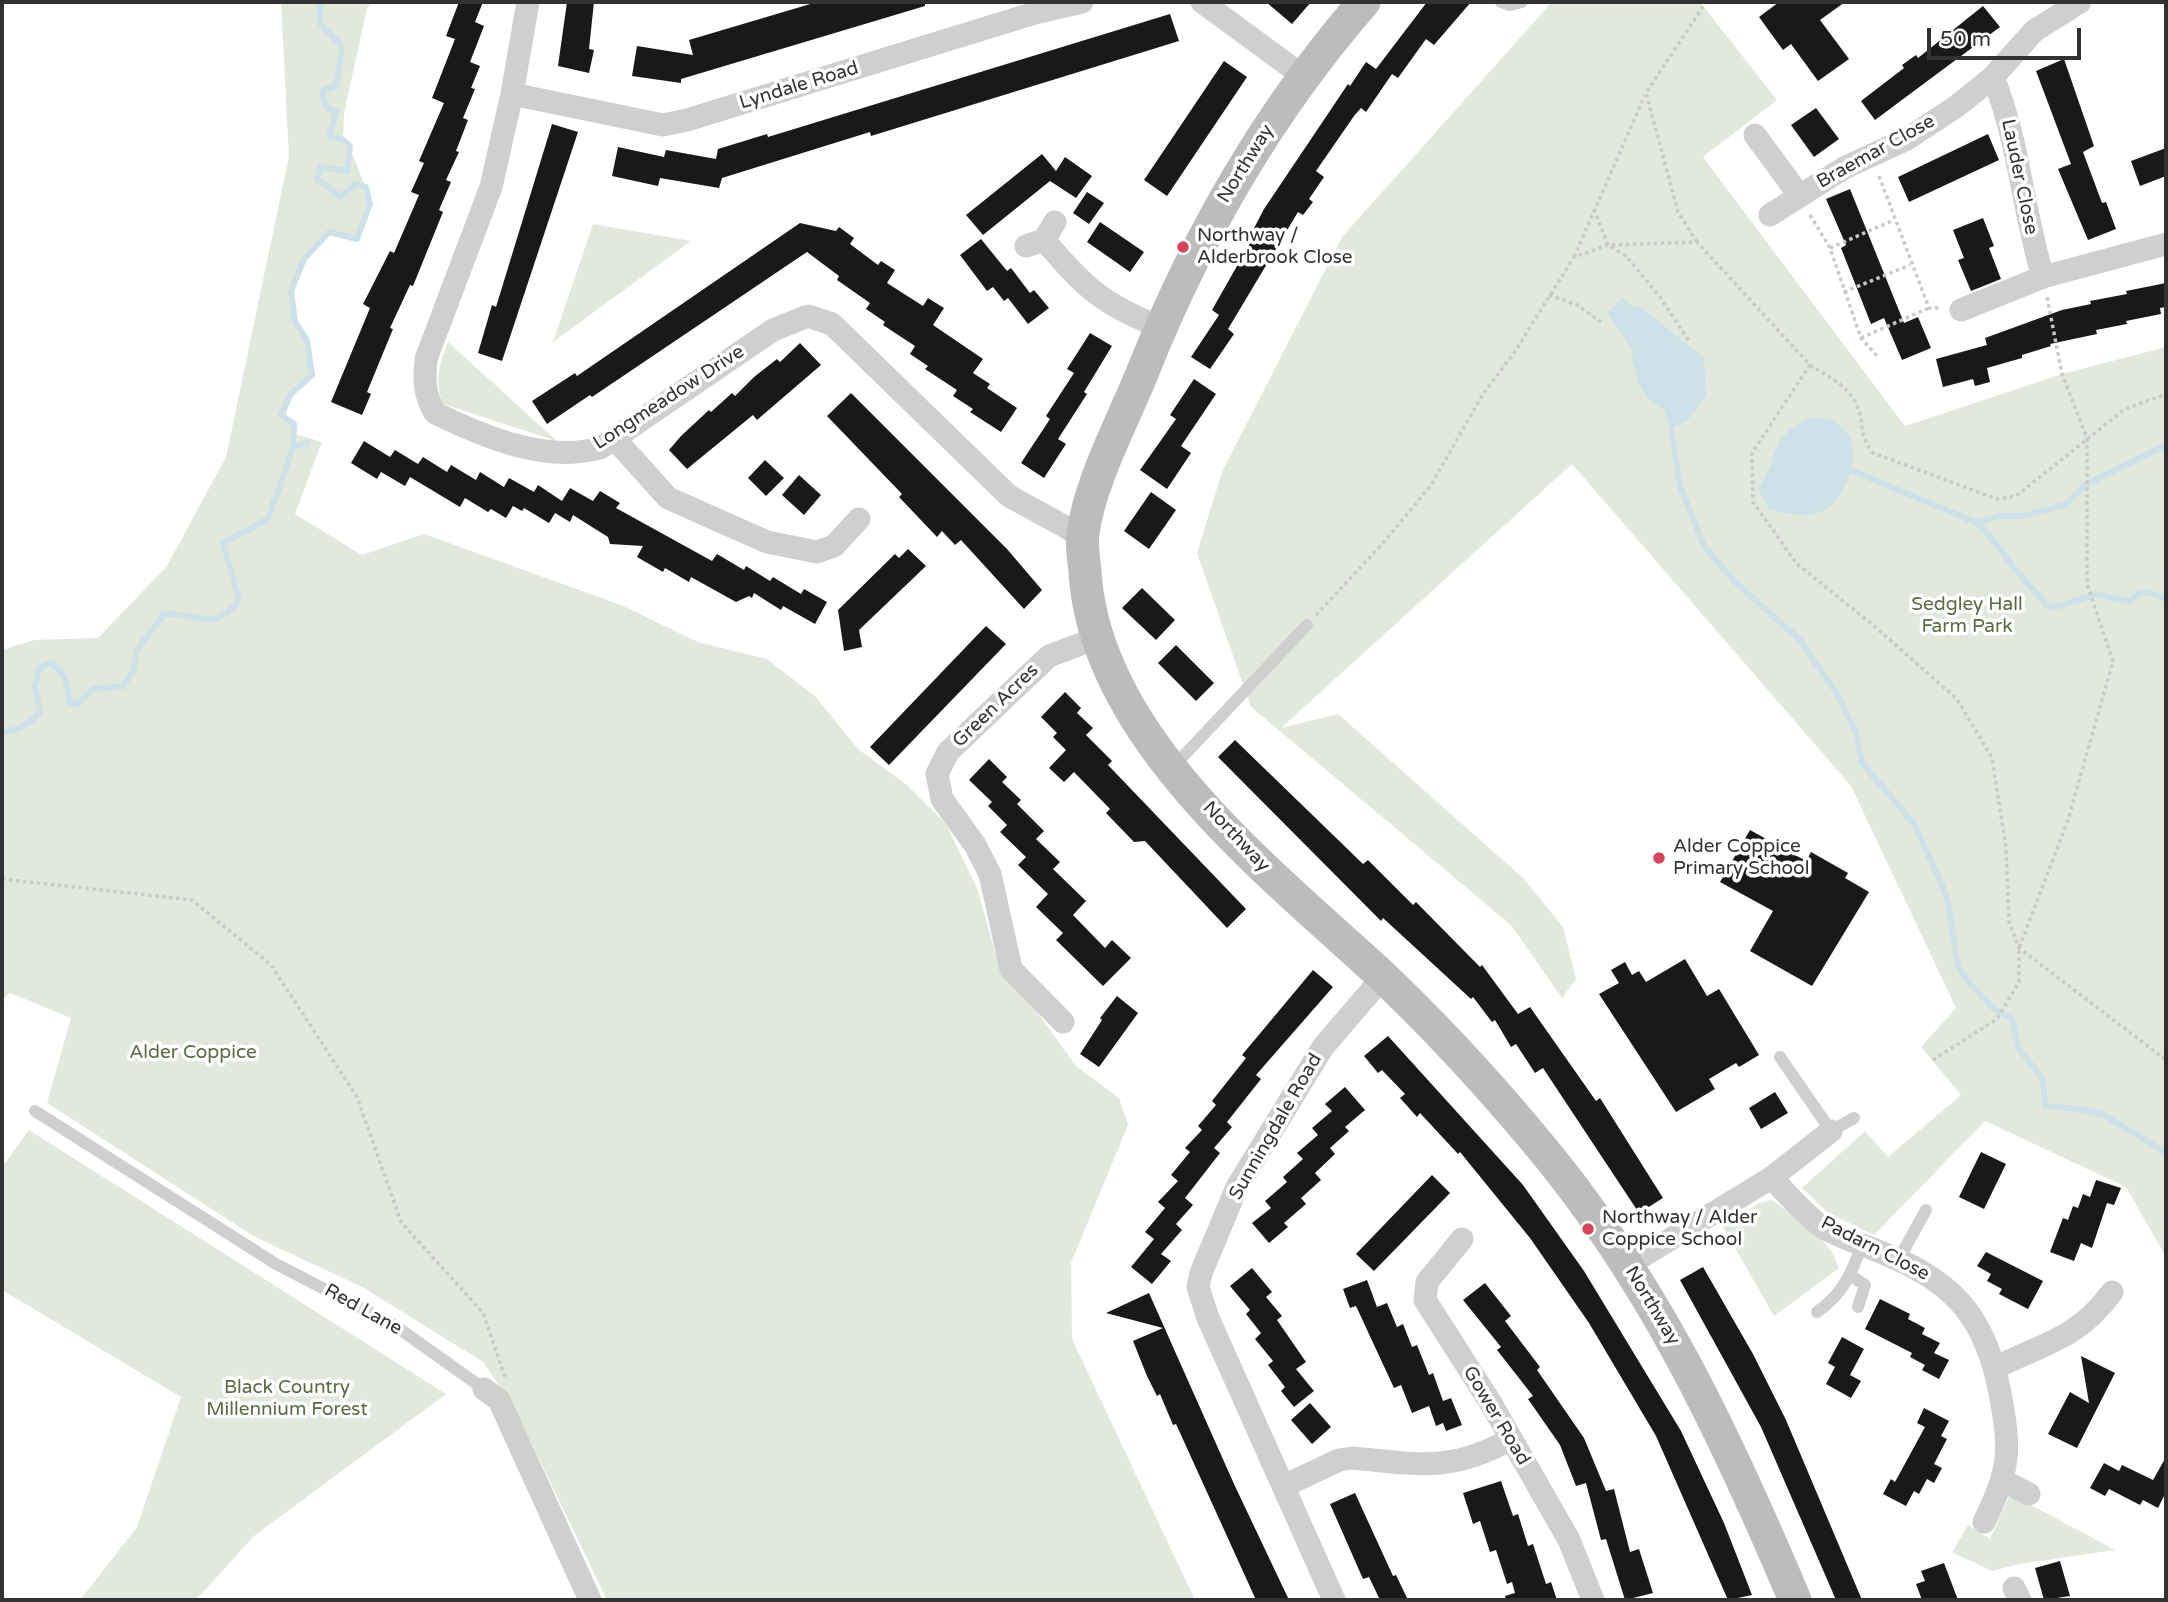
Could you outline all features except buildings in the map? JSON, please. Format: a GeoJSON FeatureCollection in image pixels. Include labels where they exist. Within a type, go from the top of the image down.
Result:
{"type":"FeatureCollection","features":[{"type":"Feature","properties":{"kind":"street","name":"Longmeadow Drive"},"geometry":{"type":"LineString","coordinates":[[528,2],[512,94],[491,187],[426,359],[424,381],[427,399],[435,413],[453,422],[553,454],[580,453],[600,447],[773,330],[808,316],[832,324],[1009,496],[1082,536]]}},
{"type":"Feature","properties":{"kind":"street","name":"Lyndale Road"},"geometry":{"type":"LineString","coordinates":[[512,94],[663,125],[687,120],[1033,7],[1082,2]]}},
{"type":"Feature","properties":{"kind":"street"},"geometry":{"type":"LineString","coordinates":[[1202,2],[1303,76]]}},
{"type":"Feature","properties":{"kind":"street","name":"Northway"},"geometry":{"type":"LineString","coordinates":[[1364,2],[1303,76],[1257,144],[1204,234],[1160,327],[1093,496],[1082,536],[1086,593],[1097,638],[1115,682],[1143,732],[1171,769],[1287,892],[1383,977],[1469,1064],[1533,1136],[1628,1265],[1707,1402],[1795,1600]]}},
{"type":"Feature","properties":{"kind":"street","name":"Braemar Close"},"geometry":{"type":"LineString","coordinates":[[1770,215],[1799,195],[1872,154],[1906,139],[1957,106],[1993,77],[2035,31],[2080,2]]}},
{"type":"Feature","properties":{"kind":"street","name":"Lauder Close"},"geometry":{"type":"LineString","coordinates":[[1993,77],[2006,108],[2029,229],[2043,277]]}},
{"type":"Feature","properties":{"kind":"street","name":"Braemar Close"},"geometry":{"type":"LineString","coordinates":[[1755,135],[1799,195]]}},
{"type":"Feature","properties":{"kind":"street"},"geometry":{"type":"LineString","coordinates":[[1042,236],[1085,288],[1124,314],[1160,327]]}},
{"type":"Feature","properties":{"kind":"street"},"geometry":{"type":"LineString","coordinates":[[1961,310],[2043,277],[2166,244]]}},
{"type":"Feature","properties":{"kind":"street"},"geometry":{"type":"LineString","coordinates":[[614,438],[668,498],[767,542],[817,552],[834,547],[859,519]]}},
{"type":"Feature","properties":{"kind":"street","name":"Green Acres"},"geometry":{"type":"LineString","coordinates":[[1063,1022],[1011,969],[990,874],[975,845],[942,799],[937,774],[948,752],[1049,656],[1097,638]]}},
{"type":"Feature","properties":{"kind":"street","name":"Sunningdale Road"},"geometry":{"type":"LineString","coordinates":[[1334,1600],[1208,1318],[1198,1287],[1201,1273],[1237,1187],[1316,1058],[1383,977]]}},
{"type":"Feature","properties":{"kind":"street"},"geometry":{"type":"LineString","coordinates":[[1628,1265],[1771,1178],[1831,1131]]}},
{"type":"Feature","properties":{"kind":"street","name":"Padarn Close"},"geometry":{"type":"LineString","coordinates":[[1771,1178],[1822,1226],[1899,1259],[1948,1287],[1978,1323],[1995,1368],[2008,1436],[2004,1481],[1984,1522]]}},
{"type":"Feature","properties":{"kind":"street","name":"Gower Road"},"geometry":{"type":"LineString","coordinates":[[1462,1239],[1427,1282],[1425,1300],[1511,1439],[1569,1540],[1592,1600]]}},
{"type":"Feature","properties":{"kind":"street"},"geometry":{"type":"LineString","coordinates":[[1995,1368],[2068,1336],[2095,1316],[2112,1292]]}},
{"type":"Feature","properties":{"kind":"street"},"geometry":{"type":"LineString","coordinates":[[492,1394],[590,1600]]}},
{"type":"Feature","properties":{"kind":"street"},"geometry":{"type":"LineString","coordinates":[[1284,1486],[1339,1460],[1352,1458],[1434,1465],[1464,1462],[1511,1439]]}},
{"type":"Feature","properties":{"kind":"street"},"geometry":{"type":"LineString","coordinates":[[2004,1481],[2029,1494]]}},
{"type":"Feature","properties":{"kind":"lane"},"geometry":{"type":"LineString","coordinates":[[1500,2],[1510,5],[1522,2]]}},
{"type":"Feature","properties":{"kind":"lane"},"geometry":{"type":"LineString","coordinates":[[1171,769],[1307,625]]}},
{"type":"Feature","properties":{"kind":"lane"},"geometry":{"type":"LineString","coordinates":[[1780,1057],[1831,1131],[1854,1118]]}},
{"type":"Feature","properties":{"kind":"lane","name":"Red Lane"},"geometry":{"type":"LineString","coordinates":[[35,1111],[276,1264],[394,1325],[492,1394]]}},
{"type":"Feature","properties":{"kind":"lane"},"geometry":{"type":"LineString","coordinates":[[1899,1259],[1926,1210]]}},
{"type":"Feature","properties":{"kind":"lane"},"geometry":{"type":"LineString","coordinates":[[1817,1312],[1835,1299],[1850,1275],[1862,1244]]}},
{"type":"Feature","properties":{"kind":"lane"},"geometry":{"type":"LineString","coordinates":[[1850,1275],[1865,1285],[1858,1307]]}},
{"type":"Feature","properties":{"kind":"path"},"geometry":{"type":"LineString","coordinates":[[1307,625],[1385,541],[1431,485],[1483,394],[1514,353],[1574,257],[1646,93],[1706,2]]}},
{"type":"Feature","properties":{"kind":"path"},"geometry":{"type":"LineString","coordinates":[[1646,93],[1678,212],[1698,242],[1810,366],[1848,389],[1859,411],[1862,439],[1873,453],[1997,499],[2016,496],[2124,408],[2166,394]]}},
{"type":"Feature","properties":{"kind":"path"},"geometry":{"type":"LineString","coordinates":[[1872,154],[1894,220],[1929,307]]}},
{"type":"Feature","properties":{"kind":"path"},"geometry":{"type":"LineString","coordinates":[[1799,195],[1830,248],[1861,338],[1878,357]]}},
{"type":"Feature","properties":{"kind":"path"},"geometry":{"type":"LineString","coordinates":[[1594,209],[1608,245],[1626,256],[1660,297],[1689,341]]}},
{"type":"Feature","properties":{"kind":"path"},"geometry":{"type":"LineString","coordinates":[[1830,248],[1894,220]]}},
{"type":"Feature","properties":{"kind":"path"},"geometry":{"type":"LineString","coordinates":[[1574,257],[1608,245],[1698,242]]}},
{"type":"Feature","properties":{"kind":"path"},"geometry":{"type":"LineString","coordinates":[[1844,292],[1911,265]]}},
{"type":"Feature","properties":{"kind":"path"},"geometry":{"type":"LineString","coordinates":[[2019,948],[2068,820],[2113,661],[2088,589],[2087,438],[2062,374],[2043,277]]}},
{"type":"Feature","properties":{"kind":"path"},"geometry":{"type":"LineString","coordinates":[[1549,295],[1577,305],[1601,322]]}},
{"type":"Feature","properties":{"kind":"path"},"geometry":{"type":"LineString","coordinates":[[1861,338],[1929,307],[1961,310]]}},
{"type":"Feature","properties":{"kind":"path"},"geometry":{"type":"LineString","coordinates":[[1810,366],[1752,453],[1753,502],[1796,563],[1874,626],[1956,699],[1992,758],[2006,847],[2009,921],[2019,948],[2019,982],[1997,1019],[1933,1060]]}},
{"type":"Feature","properties":{"kind":"path"},"geometry":{"type":"LineString","coordinates":[[2,879],[192,900],[271,965],[358,1097],[401,1222],[483,1313],[506,1374],[492,1394]]}},
{"type":"Feature","properties":{"kind":"path"},"geometry":{"type":"LineString","coordinates":[[2019,948],[2166,1060]]}},
{"type":"Feature","properties":{"kind":"green space","name":"Alder Coppice"},"geometry":{"type":"Polygon","coordinates":[[[281,2],[372,2],[367,9],[344,113],[343,140],[349,146],[372,203],[359,237],[329,233],[304,259],[290,290],[295,322],[307,340],[312,374],[291,395],[286,415],[295,434],[322,442],[295,514],[362,555],[424,534],[621,605],[698,642],[767,659],[816,697],[858,749],[907,785],[946,824],[977,888],[996,955],[1076,1066],[1119,1098],[1128,1125],[1071,1263],[1072,1339],[1195,1600],[607,1600],[514,1407],[483,1362],[364,1288],[255,1237],[47,1103],[71,1018],[10,993],[2,1001],[2,650],[34,640],[98,638],[167,566],[226,457],[289,156],[281,2]]]}},
{"type":"Feature","properties":{"kind":"green space","name":"Sedgley Hall Farm Park"},"geometry":{"type":"Polygon","coordinates":[[[1552,2],[1700,2],[1777,100],[1703,157],[1905,426],[2062,374],[2166,347],[2166,1257],[2126,1187],[1985,1121],[1874,1235],[1828,1213],[1802,1188],[1865,1131],[1888,1157],[1961,1095],[1921,1047],[1956,1008],[1851,786],[1572,464],[1281,728],[1338,714],[1523,878],[1563,927],[1576,979],[1562,998],[1511,925],[1251,707],[1197,553],[1222,472],[1342,237],[1552,2]]]}},
{"type":"Feature","properties":{"kind":"green space"},"geometry":{"type":"Polygon","coordinates":[[[593,224],[691,241],[553,342],[593,224]]]}},
{"type":"Feature","properties":{"kind":"green space"},"geometry":{"type":"Polygon","coordinates":[[[448,342],[557,441],[443,404],[439,373],[448,342]]]}},
{"type":"Feature","properties":{"kind":"green space","name":"Black Country Millennium Forest"},"geometry":{"type":"Polygon","coordinates":[[[29,1130],[446,1394],[254,1536],[196,1600],[80,1600],[137,1527],[181,1397],[2,1290],[2,1167],[29,1130]]]}},
{"type":"Feature","properties":{"kind":"green space"},"geometry":{"type":"Polygon","coordinates":[[[1772,1200],[1820,1238],[1839,1268],[1774,1316],[1723,1227],[1759,1203],[1772,1200]]]}},
{"type":"Feature","properties":{"kind":"green space"},"geometry":{"type":"Polygon","coordinates":[[[2009,1497],[2029,1504],[2115,1550],[2019,1564],[1992,1571],[1952,1552],[1968,1525],[1990,1539],[2009,1497]]]}},
{"type":"Feature","properties":{"kind":"shaded area"},"geometry":{"type":"Polygon","coordinates":[[[1623,298],[1633,307],[1640,306],[1704,358],[1706,395],[1687,421],[1671,429],[1664,410],[1648,399],[1640,387],[1632,361],[1633,350],[1607,313],[1623,298]]]}},
{"type":"Feature","properties":{"kind":"shaded area"},"geometry":{"type":"Polygon","coordinates":[[[1813,417],[1834,422],[1847,432],[1852,446],[1853,463],[1848,479],[1840,495],[1830,506],[1818,513],[1800,515],[1769,510],[1758,488],[1777,447],[1789,431],[1813,417]]]}},
{"type":"Feature","properties":{"kind":"waterway"},"geometry":{"type":"LineString","coordinates":[[2,732],[23,726],[40,712],[35,687],[39,668],[51,663],[56,667],[65,680],[69,702],[77,704],[93,689],[123,686],[133,671],[137,650],[164,614],[213,619],[221,617],[239,600],[223,543],[268,519],[293,448],[294,424],[281,415],[291,394],[312,375],[307,340],[295,322],[291,291],[304,259],[329,232],[357,239],[370,204],[366,187],[356,184],[341,197],[317,179],[321,167],[347,171],[350,146],[343,140],[329,136],[336,112],[326,107],[322,91],[337,85],[342,46],[320,23],[320,2]]}},
{"type":"Feature","properties":{"kind":"waterway"},"geometry":{"type":"LineString","coordinates":[[1671,429],[1680,486],[1704,546],[1736,583],[1800,640],[1836,692],[1856,733],[1862,763],[1915,825],[1947,897],[1958,967],[1994,1009],[2012,1019],[2018,1047],[2043,1080],[2045,1106],[2081,1109],[2106,1116],[2166,1153]]}},
{"type":"Feature","properties":{"kind":"waterway"},"geometry":{"type":"LineString","coordinates":[[293,448],[307,442]]}},
{"type":"Feature","properties":{"kind":"waterway"},"geometry":{"type":"LineString","coordinates":[[1977,523],[2000,516],[2023,516],[2065,505],[2085,485],[2166,445]]}},
{"type":"Feature","properties":{"kind":"waterway"},"geometry":{"type":"LineString","coordinates":[[1851,470],[1977,523],[2047,606],[2055,607],[2097,594],[2130,602],[2142,593],[2166,599]]}},
{"type":"Feature","properties":{"kind":"place","name":"Northway / Alderbrook Close"},"geometry":{"type":"Point","coordinates":[1183,247]}},
{"type":"Feature","properties":{"kind":"place","name":"Alder Coppice Primary School"},"geometry":{"type":"Point","coordinates":[1659,858]}},
{"type":"Feature","properties":{"kind":"place","name":"Northway / Alder Coppice School"},"geometry":{"type":"Point","coordinates":[1588,1229]}}]}
